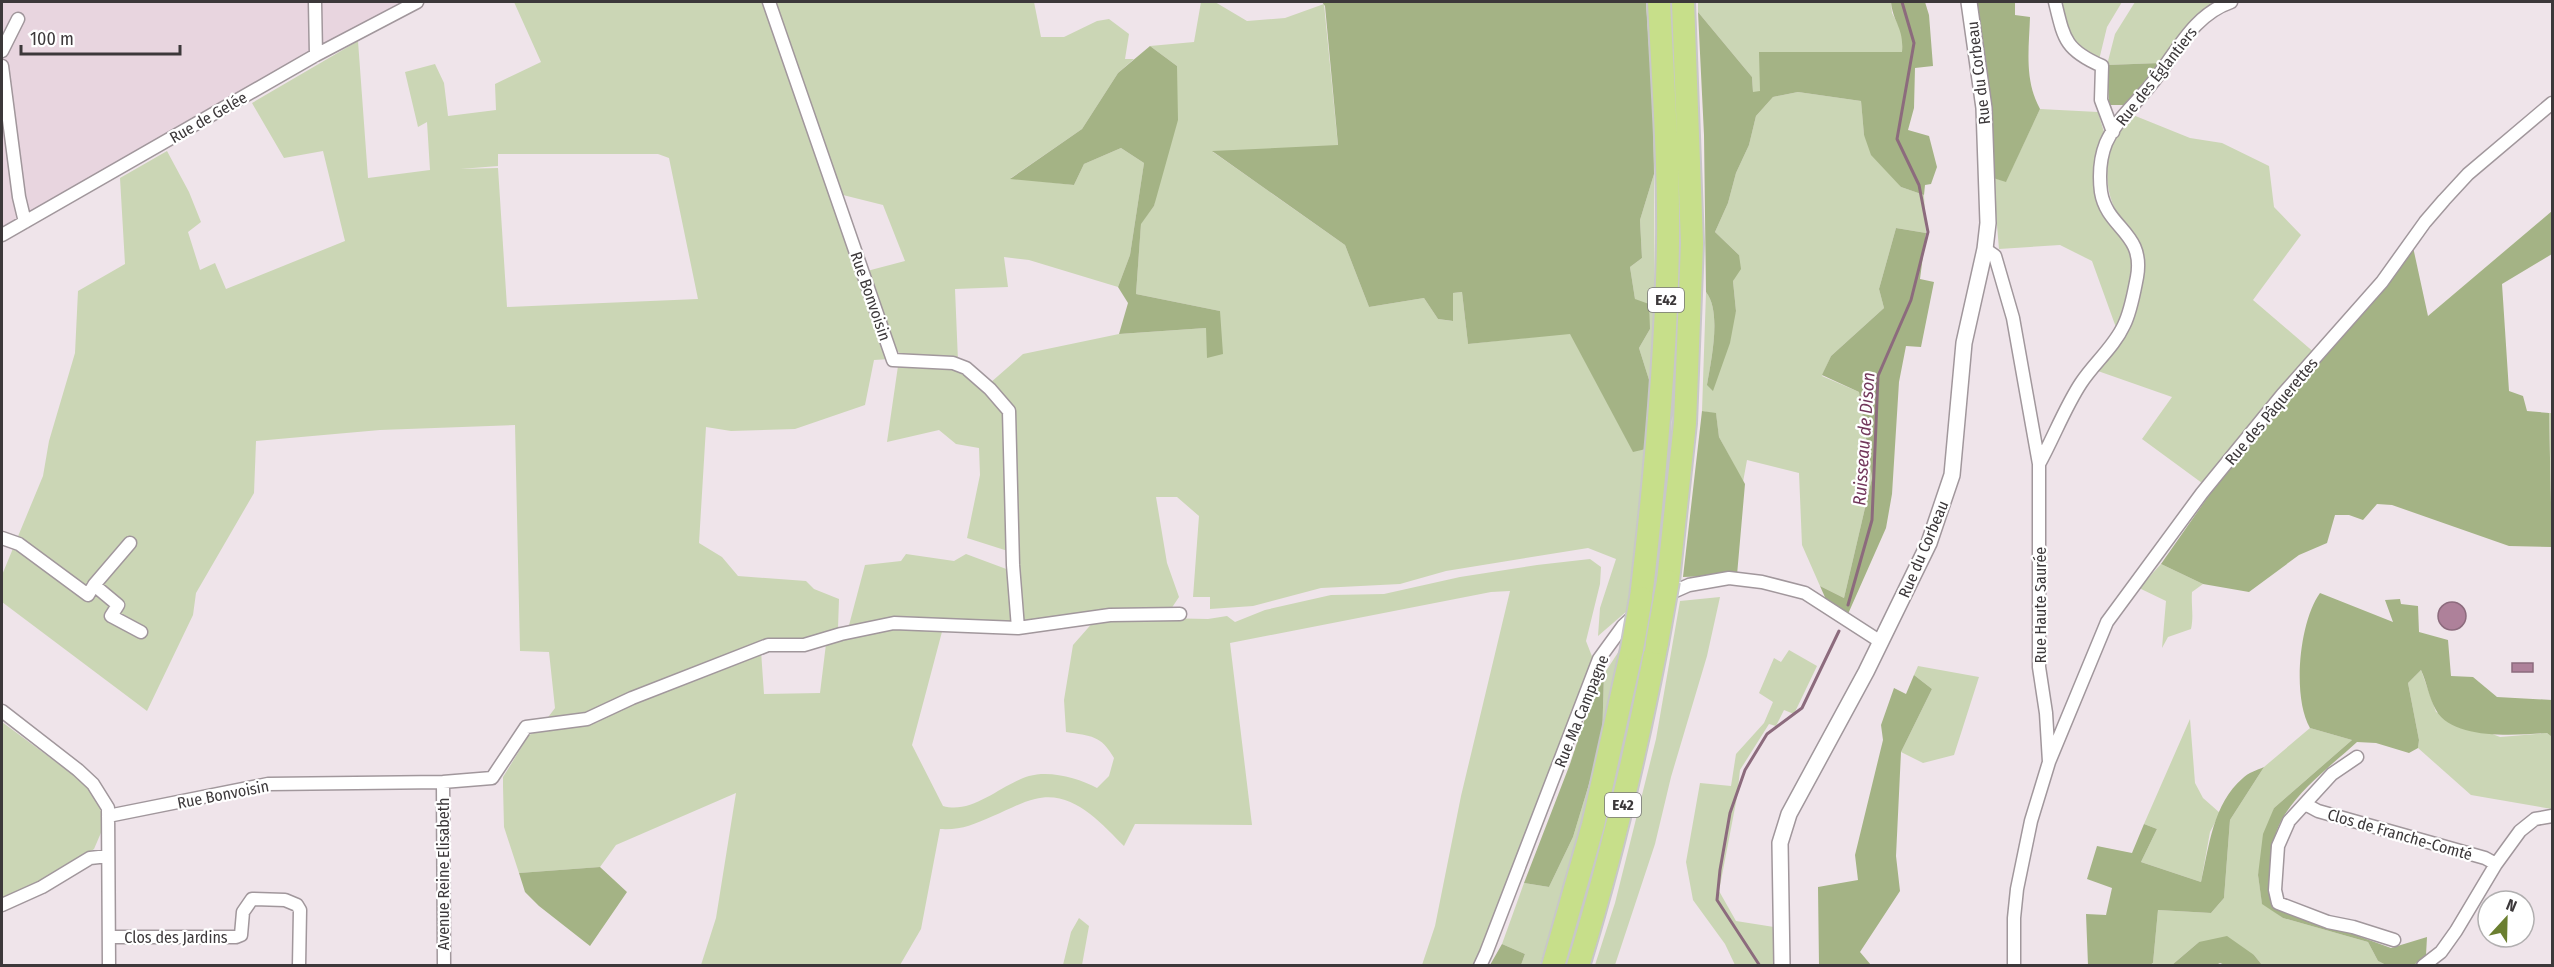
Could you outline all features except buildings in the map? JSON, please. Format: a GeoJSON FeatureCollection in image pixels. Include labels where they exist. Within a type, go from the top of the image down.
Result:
{"type":"FeatureCollection","features":[{"type":"Feature","properties":{"kind":"highway","name":"E42"},"geometry":{"type":"LineString","coordinates":[[1553,966],[1593,825],[1632,649],[1641,598],[1654,489],[1665,334],[1667,144],[1659,2]]}},
{"type":"Feature","properties":{"kind":"highway","name":"E42"},"geometry":{"type":"LineString","coordinates":[[1578,966],[1617,832],[1640,735],[1668,581],[1685,423],[1692,243],[1683,2]]}},
{"type":"Feature","properties":{"kind":"street"},"geometry":{"type":"LineString","coordinates":[[315,2],[316,55]]}},
{"type":"Feature","properties":{"kind":"street","name":"Rue de Gelée"},"geometry":{"type":"LineString","coordinates":[[2,236],[316,55],[417,2]]}},
{"type":"Feature","properties":{"kind":"street","name":"Rue Bonvoisin"},"geometry":{"type":"LineString","coordinates":[[108,816],[268,784],[443,782],[492,778],[526,727],[587,719],[632,698],[768,645],[804,645],[841,634],[894,623],[1018,628],[1013,566],[1009,411],[990,389],[966,368],[953,363],[893,360],[769,2]]}},
{"type":"Feature","properties":{"kind":"street","name":"Rue du Corbeau"},"geometry":{"type":"LineString","coordinates":[[1782,966],[1780,843],[1789,814],[1881,642],[1929,543],[1952,475],[1957,440],[1964,343],[1985,249],[1988,223],[1984,108],[1969,2]]}},
{"type":"Feature","properties":{"kind":"street","name":"Rue des Églantiers"},"geometry":{"type":"LineString","coordinates":[[2055,2],[2069,46],[2082,57],[2102,66],[2101,100],[2113,132]]}},
{"type":"Feature","properties":{"kind":"street","name":"Rue des Églantiers"},"geometry":{"type":"LineString","coordinates":[[2039,464],[2080,385],[2112,346],[2125,325],[2137,274],[2137,250],[2132,240],[2107,209],[2102,196],[2100,165],[2106,143],[2119,119],[2152,84],[2188,32],[2205,15],[2231,2]]}},
{"type":"Feature","properties":{"kind":"street"},"geometry":{"type":"LineString","coordinates":[[2,51],[18,19]]}},
{"type":"Feature","properties":{"kind":"street"},"geometry":{"type":"LineString","coordinates":[[2,66],[19,197],[25,222]]}},
{"type":"Feature","properties":{"kind":"street","name":"Rue des Pâquerettes"},"geometry":{"type":"LineString","coordinates":[[2049,762],[2107,622],[2202,493],[2282,395],[2382,282],[2425,222],[2444,200],[2468,174],[2553,104]]}},
{"type":"Feature","properties":{"kind":"street","name":"Rue Haute Saurée"},"geometry":{"type":"LineString","coordinates":[[1985,249],[1995,256],[2013,318],[2039,464],[2040,667],[2049,762],[2031,821],[2017,889],[2014,918],[2014,966]]}},
{"type":"Feature","properties":{"kind":"street"},"geometry":{"type":"LineString","coordinates":[[2,538],[19,544],[88,595],[130,543]]}},
{"type":"Feature","properties":{"kind":"street","name":"Rue Ma Campagne"},"geometry":{"type":"LineString","coordinates":[[1480,966],[1599,659],[1623,626],[1652,600],[1689,585],[1729,578],[1762,582],[1804,593],[1881,642]]}},
{"type":"Feature","properties":{"kind":"street"},"geometry":{"type":"LineString","coordinates":[[94,585],[118,605],[111,616],[141,632]]}},
{"type":"Feature","properties":{"kind":"street"},"geometry":{"type":"LineString","coordinates":[[1018,628],[1110,615],[1180,614]]}},
{"type":"Feature","properties":{"kind":"street"},"geometry":{"type":"LineString","coordinates":[[2,711],[93,784],[108,808],[109,966]]}},
{"type":"Feature","properties":{"kind":"street","name":"Clos de Franche-Comté"},"geometry":{"type":"LineString","coordinates":[[2357,757],[2332,774],[2289,821],[2278,846],[2275,890],[2278,903],[2328,922],[2394,940]]}},
{"type":"Feature","properties":{"kind":"street","name":"Avenue Reine Elisabeth"},"geometry":{"type":"LineString","coordinates":[[443,782],[444,966]]}},
{"type":"Feature","properties":{"kind":"street","name":"Clos de Franche-Comté"},"geometry":{"type":"LineString","coordinates":[[2305,804],[2318,812],[2486,858],[2496,864]]}},
{"type":"Feature","properties":{"kind":"street"},"geometry":{"type":"LineString","coordinates":[[2423,966],[2441,952],[2496,864],[2527,824],[2535,819],[2553,816]]}},
{"type":"Feature","properties":{"kind":"street"},"geometry":{"type":"LineString","coordinates":[[2,905],[42,887],[90,858],[108,856]]}},
{"type":"Feature","properties":{"kind":"street","name":"Clos des Jardins"},"geometry":{"type":"LineString","coordinates":[[109,936],[236,937],[241,935],[243,912],[252,899],[285,900],[297,905],[300,910],[299,966]]}},
{"type":"Feature","properties":{"kind":"shaded area"},"geometry":{"type":"Polygon","coordinates":[[[2,2],[407,2],[2,235],[2,2]]]}},
{"type":"Feature","properties":{"kind":"shaded area"},"geometry":{"type":"Polygon","coordinates":[[[2452,602],[2462,606],[2466,616],[2462,626],[2452,630],[2442,626],[2438,616],[2442,606],[2452,602]]]}},
{"type":"Feature","properties":{"kind":"shaded area"},"geometry":{"type":"Polygon","coordinates":[[[2512,663],[2533,663],[2533,672],[2512,672],[2512,663]]]}},
{"type":"Feature","properties":{"kind":"green space"},"geometry":{"type":"Polygon","coordinates":[[[514,2],[765,2],[890,359],[874,360],[865,405],[795,429],[731,431],[706,427],[699,543],[722,557],[738,576],[806,581],[814,589],[839,599],[838,628],[832,634],[810,640],[777,640],[590,714],[546,720],[555,708],[549,652],[520,651],[515,425],[380,430],[256,441],[254,493],[196,593],[193,615],[147,711],[2,602],[2,575],[43,476],[49,441],[75,353],[78,291],[125,264],[120,178],[167,151],[189,192],[201,222],[188,232],[200,270],[215,263],[226,289],[345,241],[323,151],[284,158],[252,103],[358,41],[368,178],[430,170],[427,122],[418,127],[405,72],[435,64],[444,83],[448,116],[496,110],[495,84],[541,62],[514,2]],[[498,154],[498,166],[460,169],[498,168],[507,307],[698,299],[669,158],[658,154],[498,154]]]}},
{"type":"Feature","properties":{"kind":"green space"},"geometry":{"type":"Polygon","coordinates":[[[775,2],[1034,2],[1041,37],[1064,37],[1097,21],[1109,19],[1129,34],[1125,59],[1134,59],[1118,73],[1082,129],[1011,178],[1074,185],[1084,164],[1121,148],[1144,163],[1130,255],[1118,287],[1029,260],[1004,257],[1008,287],[955,289],[958,361],[903,357],[895,348],[867,271],[905,261],[883,205],[839,194],[775,2]]]}},
{"type":"Feature","properties":{"kind":"green space"},"geometry":{"type":"Polygon","coordinates":[[[1201,2],[1215,2],[1247,21],[1285,18],[1324,4],[1338,146],[1213,152],[1345,245],[1369,307],[1424,298],[1438,319],[1452,321],[1453,293],[1462,292],[1468,344],[1570,333],[1633,451],[1646,449],[1627,611],[1598,636],[1600,608],[1616,559],[1588,548],[1446,571],[1400,584],[1321,588],[1253,606],[1210,609],[1210,597],[1193,597],[1199,516],[1177,497],[1156,497],[1167,563],[1179,597],[1171,609],[1021,623],[1011,409],[990,383],[1023,354],[1119,334],[1206,328],[1220,311],[1136,294],[1141,223],[1154,206],[1177,66],[1150,46],[1194,42],[1201,2]]]}},
{"type":"Feature","properties":{"kind":"green space"},"geometry":{"type":"Polygon","coordinates":[[[1322,2],[1646,2],[1653,108],[1654,174],[1640,220],[1642,258],[1630,267],[1635,299],[1649,304],[1650,329],[1639,348],[1651,386],[1646,449],[1633,452],[1570,334],[1468,344],[1462,292],[1453,293],[1453,321],[1438,319],[1424,298],[1369,307],[1345,245],[1212,151],[1338,145],[1325,6],[1322,2]]]}},
{"type":"Feature","properties":{"kind":"green space"},"geometry":{"type":"Polygon","coordinates":[[[1698,2],[1891,2],[1892,13],[1903,34],[1902,53],[1760,52],[1760,92],[1753,92],[1752,77],[1698,12],[1698,2]]]}},
{"type":"Feature","properties":{"kind":"green space"},"geometry":{"type":"Polygon","coordinates":[[[1891,2],[1925,2],[1929,15],[1933,66],[1915,68],[1914,108],[1908,130],[1929,136],[1937,167],[1931,184],[1925,185],[1924,195],[1901,187],[1871,155],[1864,135],[1861,101],[1798,92],[1773,97],[1756,116],[1749,145],[1736,173],[1728,203],[1715,232],[1739,255],[1741,269],[1733,281],[1736,311],[1730,343],[1713,391],[1707,385],[1713,350],[1714,324],[1711,301],[1706,292],[1704,135],[1698,12],[1752,77],[1753,92],[1760,91],[1759,52],[1902,52],[1900,31],[1891,2]]]}},
{"type":"Feature","properties":{"kind":"green space"},"geometry":{"type":"Polygon","coordinates":[[[1977,2],[2015,2],[2015,15],[2030,17],[2030,75],[2040,109],[2006,182],[1993,178],[1986,64],[1977,2]]]}},
{"type":"Feature","properties":{"kind":"green space"},"geometry":{"type":"Polygon","coordinates":[[[2059,2],[2122,2],[2107,27],[2099,60],[2077,51],[2065,29],[2059,2]]]}},
{"type":"Feature","properties":{"kind":"green space"},"geometry":{"type":"Polygon","coordinates":[[[2135,2],[2223,2],[2201,12],[2160,63],[2107,65],[2115,34],[2135,2]]]}},
{"type":"Feature","properties":{"kind":"green space"},"geometry":{"type":"Polygon","coordinates":[[[1150,46],[1177,66],[1178,120],[1154,206],[1141,224],[1136,294],[1220,311],[1223,354],[1207,358],[1206,328],[1119,334],[1128,303],[1118,287],[1130,255],[1144,163],[1121,148],[1084,164],[1074,185],[1010,179],[1082,129],[1118,73],[1150,46]]]}},
{"type":"Feature","properties":{"kind":"green space"},"geometry":{"type":"Polygon","coordinates":[[[2160,63],[2144,89],[2127,105],[2109,105],[2107,65],[2160,63]]]}},
{"type":"Feature","properties":{"kind":"green space"},"geometry":{"type":"Polygon","coordinates":[[[1798,92],[1861,101],[1864,135],[1901,187],[1924,195],[1926,233],[1896,228],[1879,289],[1884,308],[1831,356],[1822,376],[1859,392],[1872,478],[1844,598],[1820,586],[1802,545],[1799,473],[1747,460],[1743,482],[1719,437],[1716,414],[1702,411],[1706,292],[1711,301],[1714,324],[1713,350],[1707,385],[1736,311],[1733,281],[1739,255],[1715,232],[1728,203],[1736,173],[1749,145],[1756,116],[1773,97],[1798,92]]]}},
{"type":"Feature","properties":{"kind":"green space"},"geometry":{"type":"Polygon","coordinates":[[[2040,109],[2098,112],[2104,132],[2098,182],[2133,247],[2135,270],[2118,333],[2092,261],[2060,245],[1999,249],[1993,178],[2006,181],[2040,109]]]}},
{"type":"Feature","properties":{"kind":"green space"},"geometry":{"type":"Polygon","coordinates":[[[2133,115],[2190,138],[2222,143],[2269,166],[2274,207],[2301,235],[2253,300],[2316,354],[2202,483],[2142,439],[2172,397],[2095,370],[2128,329],[2142,270],[2141,249],[2116,211],[2111,199],[2107,173],[2108,160],[2117,135],[2133,115]]]}},
{"type":"Feature","properties":{"kind":"green space"},"geometry":{"type":"Polygon","coordinates":[[[1654,174],[1655,337],[1651,386],[1639,348],[1650,329],[1635,299],[1630,267],[1642,258],[1640,220],[1654,174]]]}},
{"type":"Feature","properties":{"kind":"green space"},"geometry":{"type":"Polygon","coordinates":[[[2552,211],[2552,254],[2502,284],[2509,391],[2523,396],[2527,411],[2549,413],[2552,547],[2509,546],[2392,505],[2377,504],[2363,520],[2349,515],[2335,515],[2327,543],[2299,555],[2249,592],[2203,584],[2161,564],[2219,481],[2413,247],[2428,316],[2552,211]]]}},
{"type":"Feature","properties":{"kind":"green space"},"geometry":{"type":"Polygon","coordinates":[[[1896,228],[1926,233],[1920,279],[1934,282],[1921,347],[1906,346],[1899,382],[1892,494],[1886,528],[1848,614],[1828,604],[1820,586],[1844,598],[1872,478],[1859,392],[1822,375],[1831,356],[1884,308],[1879,289],[1896,228]]]}},
{"type":"Feature","properties":{"kind":"green space"},"geometry":{"type":"Polygon","coordinates":[[[898,366],[945,367],[964,371],[990,393],[1006,415],[1011,552],[967,538],[980,475],[979,448],[956,444],[939,430],[887,442],[898,366]]]}},
{"type":"Feature","properties":{"kind":"green space"},"geometry":{"type":"Polygon","coordinates":[[[1702,411],[1716,413],[1719,437],[1745,484],[1737,575],[1683,577],[1702,411]]]}},
{"type":"Feature","properties":{"kind":"green space"},"geometry":{"type":"Polygon","coordinates":[[[2549,413],[2552,413],[2552,527],[2549,413]]]}},
{"type":"Feature","properties":{"kind":"green space"},"geometry":{"type":"Polygon","coordinates":[[[906,554],[954,561],[966,554],[1009,570],[1015,623],[848,629],[865,565],[901,561],[906,554]]]}},
{"type":"Feature","properties":{"kind":"green space"},"geometry":{"type":"Polygon","coordinates":[[[1590,559],[1601,567],[1600,584],[1586,641],[1593,659],[1476,965],[1422,965],[1435,926],[1461,796],[1510,591],[1491,592],[1230,643],[1252,825],[1135,824],[1124,846],[1085,810],[1073,803],[1049,797],[1024,802],[967,826],[940,829],[921,929],[900,965],[701,965],[716,918],[736,793],[616,845],[600,867],[519,873],[504,827],[503,777],[529,735],[544,728],[596,723],[636,701],[761,651],[764,694],[820,693],[826,644],[900,627],[943,628],[912,745],[943,806],[954,808],[976,803],[1019,780],[1037,774],[1064,776],[1097,788],[1109,776],[1114,758],[1105,745],[1089,736],[1066,732],[1064,700],[1073,645],[1095,620],[1113,617],[1208,619],[1227,616],[1235,622],[1265,610],[1331,595],[1384,594],[1460,577],[1590,559]]]}},
{"type":"Feature","properties":{"kind":"green space"},"geometry":{"type":"Polygon","coordinates":[[[2161,564],[2203,584],[2192,592],[2191,629],[2168,637],[2162,648],[2166,601],[2139,588],[2161,564]]]}},
{"type":"Feature","properties":{"kind":"green space"},"geometry":{"type":"Polygon","coordinates":[[[2320,593],[2393,622],[2385,600],[2400,599],[2401,604],[2418,606],[2419,632],[2448,640],[2451,676],[2473,677],[2497,697],[2552,700],[2552,737],[2547,733],[2504,735],[2471,731],[2456,727],[2444,720],[2436,710],[2421,670],[2408,683],[2419,740],[2418,748],[2409,753],[2376,743],[2357,742],[2306,788],[2284,816],[2277,830],[2274,845],[2276,906],[2391,948],[2427,937],[2426,955],[2414,965],[2386,965],[2378,961],[2368,942],[2283,918],[2262,904],[2258,875],[2263,834],[2274,808],[2352,740],[2310,728],[2304,714],[2301,698],[2300,660],[2307,622],[2320,593]]]}},
{"type":"Feature","properties":{"kind":"green space"},"geometry":{"type":"Polygon","coordinates":[[[1720,597],[1707,656],[1671,777],[1655,844],[1615,965],[1595,965],[1615,903],[1656,739],[1680,601],[1720,597]]]}},
{"type":"Feature","properties":{"kind":"green space"},"geometry":{"type":"Polygon","coordinates":[[[1789,650],[1817,666],[1794,714],[1784,710],[1776,726],[1769,724],[1740,770],[1719,891],[1736,921],[1774,927],[1774,965],[1735,965],[1725,944],[1693,900],[1686,862],[1700,783],[1731,786],[1736,754],[1764,723],[1773,702],[1759,693],[1774,658],[1781,662],[1789,650]]]}},
{"type":"Feature","properties":{"kind":"green space"},"geometry":{"type":"Polygon","coordinates":[[[1619,651],[1611,691],[1602,734],[1604,674],[1619,651]]]}},
{"type":"Feature","properties":{"kind":"green space"},"geometry":{"type":"Polygon","coordinates":[[[1918,666],[1979,677],[1954,755],[1923,763],[1901,752],[1932,689],[1914,675],[1918,666]]]}},
{"type":"Feature","properties":{"kind":"green space"},"geometry":{"type":"Polygon","coordinates":[[[2421,670],[2436,712],[2500,737],[2547,733],[2552,737],[2552,809],[2471,795],[2418,748],[2419,740],[2408,683],[2421,670]]]}},
{"type":"Feature","properties":{"kind":"green space"},"geometry":{"type":"Polygon","coordinates":[[[1604,674],[1602,741],[1573,837],[1549,887],[1524,883],[1570,764],[1596,685],[1604,674]]]}},
{"type":"Feature","properties":{"kind":"green space"},"geometry":{"type":"Polygon","coordinates":[[[1914,675],[1932,689],[1901,752],[1896,856],[1900,891],[1860,952],[1871,965],[1819,965],[1818,887],[1858,880],[1855,855],[1883,740],[1881,725],[1894,688],[1906,694],[1914,675]]]}},
{"type":"Feature","properties":{"kind":"green space"},"geometry":{"type":"Polygon","coordinates":[[[2190,719],[2195,783],[2203,798],[2220,813],[2210,832],[2201,882],[2141,862],[2157,829],[2144,824],[2190,719]]]}},
{"type":"Feature","properties":{"kind":"green space"},"geometry":{"type":"Polygon","coordinates":[[[2,722],[83,782],[100,805],[103,828],[94,849],[36,888],[2,900],[2,722]]]}},
{"type":"Feature","properties":{"kind":"green space"},"geometry":{"type":"Polygon","coordinates":[[[2310,728],[2352,740],[2274,808],[2258,875],[2262,903],[2283,918],[2368,942],[2378,961],[2386,965],[2262,965],[2254,955],[2199,942],[2172,965],[2150,966],[2153,963],[2158,910],[2211,913],[2224,898],[2230,820],[2264,767],[2310,728]]]}},
{"type":"Feature","properties":{"kind":"green space"},"geometry":{"type":"Polygon","coordinates":[[[1597,757],[1575,849],[1540,965],[1521,965],[1525,954],[1502,944],[1524,883],[1549,887],[1573,837],[1597,757]]]}},
{"type":"Feature","properties":{"kind":"green space"},"geometry":{"type":"Polygon","coordinates":[[[2264,767],[2230,820],[2224,898],[2211,913],[2158,910],[2153,963],[2150,965],[2088,965],[2086,914],[2106,915],[2112,888],[2087,879],[2097,846],[2132,853],[2144,824],[2157,829],[2141,862],[2201,882],[2214,826],[2225,800],[2245,776],[2264,767]]]}},
{"type":"Feature","properties":{"kind":"green space"},"geometry":{"type":"Polygon","coordinates":[[[600,867],[627,892],[590,946],[539,906],[525,892],[519,873],[600,867]]]}},
{"type":"Feature","properties":{"kind":"green space"},"geometry":{"type":"Polygon","coordinates":[[[1079,918],[1089,926],[1082,965],[1063,965],[1071,932],[1079,918]]]}},
{"type":"Feature","properties":{"kind":"green space"},"geometry":{"type":"Polygon","coordinates":[[[2227,936],[2254,955],[2262,965],[2220,963],[2216,965],[2172,965],[2199,942],[2227,936]]]}},
{"type":"Feature","properties":{"kind":"green space"},"geometry":{"type":"Polygon","coordinates":[[[1502,944],[1525,954],[1521,965],[1490,965],[1502,944]]]}},
{"type":"Feature","properties":{"kind":"waterway","name":"Ruisseau de Dison"},"geometry":{"type":"LineString","coordinates":[[1848,605],[1872,520],[1878,376],[1911,300],[1928,232],[1919,185],[1897,139],[1914,43],[1902,2]]}},
{"type":"Feature","properties":{"kind":"waterway","name":"Ruisseau de Dison"},"geometry":{"type":"LineString","coordinates":[[1760,966],[1717,900],[1730,813],[1745,770],[1767,734],[1802,708],[1839,631]]}}]}
